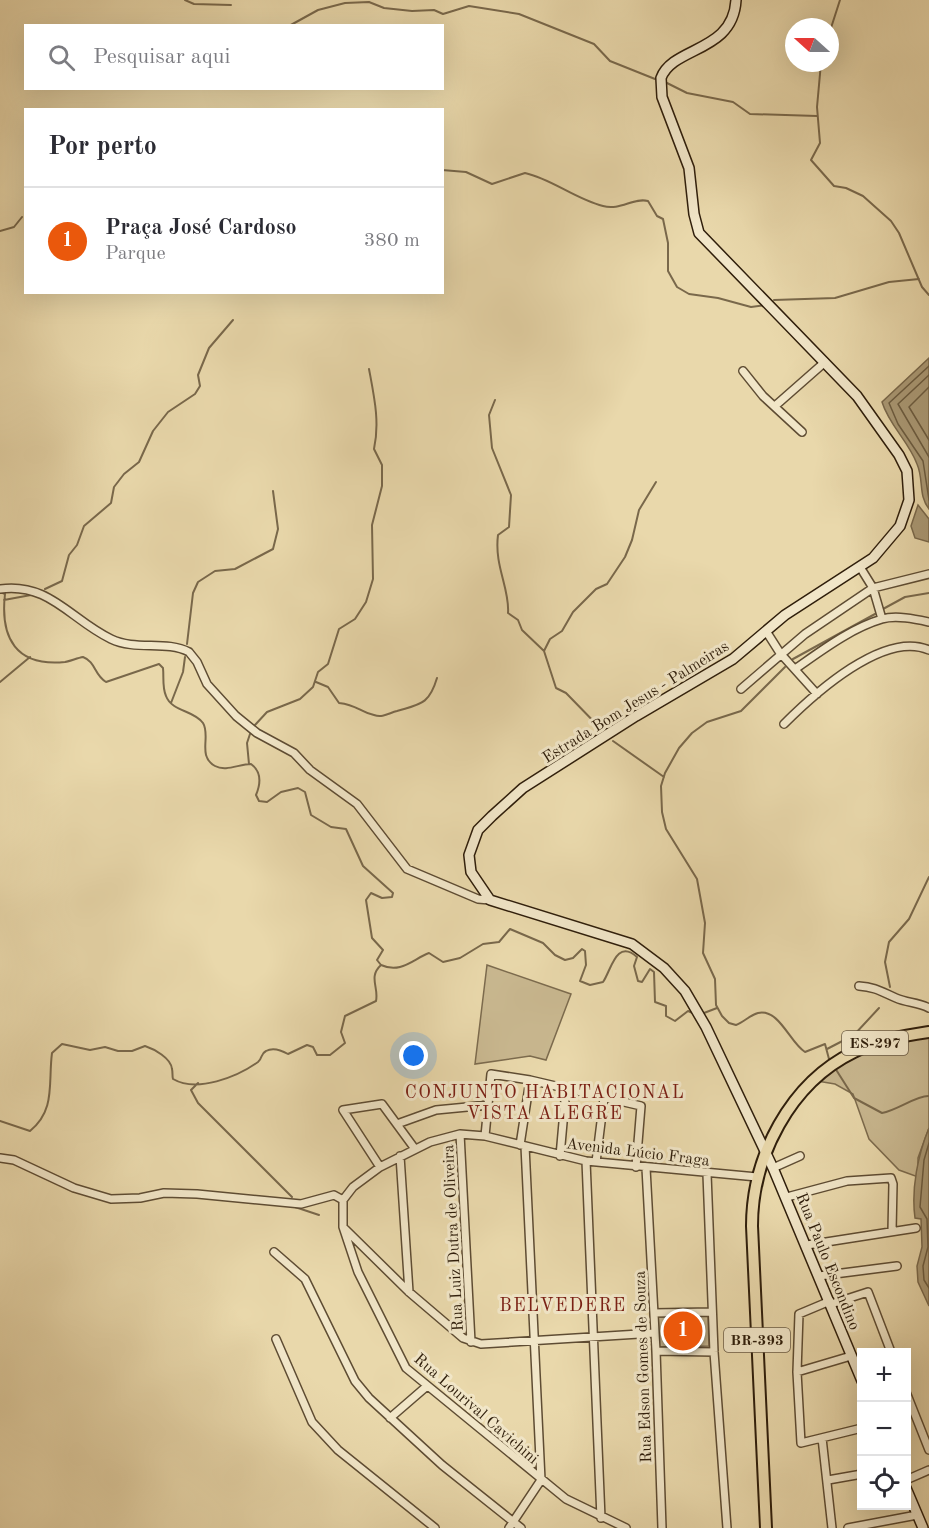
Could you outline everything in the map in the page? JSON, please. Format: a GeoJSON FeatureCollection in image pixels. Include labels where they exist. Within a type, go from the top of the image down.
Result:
{"type":"FeatureCollection","features":[{"type":"Feature","properties":{"kind":"main road","name":"Estrada Bom Jesus - Palmeiras"},"geometry":{"type":"LineString","coordinates":[[490,900],[471,872],[469,855],[478,830],[492,816],[536,780],[733,659],[795,608],[860,567],[881,550],[900,526],[909,500],[909,485],[899,455],[870,412],[825,362],[699,233],[694,214],[689,168],[662,97],[660,84],[663,73],[674,62],[719,36],[733,15],[736,0]]}},
{"type":"Feature","properties":{"kind":"main road"},"geometry":{"type":"LineString","coordinates":[[490,900],[632,944],[670,973],[686,991],[706,1027],[766,1153]]}},
{"type":"Feature","properties":{"kind":"main road","name":"ES-297"},"geometry":{"type":"LineString","coordinates":[[766,1153],[789,1109],[827,1069],[852,1053],[878,1042],[929,1032]]}},
{"type":"Feature","properties":{"kind":"main road","name":"Rua Paulo Escondino"},"geometry":{"type":"LineString","coordinates":[[766,1153],[787,1197],[857,1371]]}},
{"type":"Feature","properties":{"kind":"main road","name":"BR-393"},"geometry":{"type":"LineString","coordinates":[[766,1153],[753,1196],[752,1226],[766,1528]]}},
{"type":"Feature","properties":{"kind":"main road"},"geometry":{"type":"LineString","coordinates":[[911,1500],[923,1528]]}},
{"type":"Feature","properties":{"kind":"street"},"geometry":{"type":"LineString","coordinates":[[775,406],[825,362]]}},
{"type":"Feature","properties":{"kind":"street"},"geometry":{"type":"LineString","coordinates":[[743,372],[802,432]]}},
{"type":"Feature","properties":{"kind":"street"},"geometry":{"type":"LineString","coordinates":[[860,567],[873,588],[882,619]]}},
{"type":"Feature","properties":{"kind":"street"},"geometry":{"type":"LineString","coordinates":[[741,689],[780,653],[873,588],[929,574]]}},
{"type":"Feature","properties":{"kind":"street"},"geometry":{"type":"LineString","coordinates":[[0,589],[19,587],[44,594],[80,621],[114,641],[189,652],[197,662],[207,684],[236,716],[257,734],[294,753],[310,770],[357,804],[407,869],[478,899],[490,900]]}},
{"type":"Feature","properties":{"kind":"street"},"geometry":{"type":"LineString","coordinates":[[795,669],[824,649],[882,619],[913,618],[929,622]]}},
{"type":"Feature","properties":{"kind":"street"},"geometry":{"type":"LineString","coordinates":[[766,631],[780,653],[817,694]]}},
{"type":"Feature","properties":{"kind":"street"},"geometry":{"type":"LineString","coordinates":[[784,724],[817,694],[884,651],[899,646],[929,650]]}},
{"type":"Feature","properties":{"kind":"street"},"geometry":{"type":"LineString","coordinates":[[859,986],[873,987],[900,1000],[915,1001],[929,1008]]}},
{"type":"Feature","properties":{"kind":"street"},"geometry":{"type":"LineString","coordinates":[[485,1136],[492,1074],[530,1080],[641,1106],[636,1167]]}},
{"type":"Feature","properties":{"kind":"street"},"geometry":{"type":"LineString","coordinates":[[511,1525],[541,1480],[523,1146],[530,1080]]}},
{"type":"Feature","properties":{"kind":"street"},"geometry":{"type":"LineString","coordinates":[[560,1156],[566,1089]]}},
{"type":"Feature","properties":{"kind":"street"},"geometry":{"type":"LineString","coordinates":[[596,1162],[604,1098]]}},
{"type":"Feature","properties":{"kind":"street"},"geometry":{"type":"LineString","coordinates":[[0,1158],[14,1161],[74,1188],[111,1199],[140,1198],[164,1193],[301,1203],[334,1195],[343,1200],[353,1187],[380,1167],[343,1110],[382,1104],[415,1149]]}},
{"type":"Feature","properties":{"kind":"street"},"geometry":{"type":"LineString","coordinates":[[397,1124],[436,1110],[488,1105]]}},
{"type":"Feature","properties":{"kind":"street","name":"Avenida Lúcio Fraga"},"geometry":{"type":"LineString","coordinates":[[380,1167],[415,1149],[460,1134],[485,1136],[586,1161],[758,1177]]}},
{"type":"Feature","properties":{"kind":"street","name":"Rua Luiz Dutra de Oliveira"},"geometry":{"type":"LineString","coordinates":[[460,1134],[471,1341]]}},
{"type":"Feature","properties":{"kind":"street"},"geometry":{"type":"LineString","coordinates":[[400,1156],[410,1292]]}},
{"type":"Feature","properties":{"kind":"street"},"geometry":{"type":"LineString","coordinates":[[773,1168],[800,1156]]}},
{"type":"Feature","properties":{"kind":"street"},"geometry":{"type":"LineString","coordinates":[[586,1161],[601,1518]]}},
{"type":"Feature","properties":{"kind":"street","name":"Rua Edson Gomes de Souza"},"geometry":{"type":"LineString","coordinates":[[646,1168],[656,1351],[662,1528]]}},
{"type":"Feature","properties":{"kind":"street"},"geometry":{"type":"LineString","coordinates":[[707,1174],[714,1352],[727,1528]]}},
{"type":"Feature","properties":{"kind":"street"},"geometry":{"type":"LineString","coordinates":[[787,1197],[847,1181],[891,1178],[893,1184],[892,1231]]}},
{"type":"Feature","properties":{"kind":"street","name":"Rua Lourival Cavichini"},"geometry":{"type":"LineString","coordinates":[[343,1200],[343,1227],[358,1272],[401,1359],[427,1386],[566,1499],[601,1518],[626,1528]]}},
{"type":"Feature","properties":{"kind":"street"},"geometry":{"type":"LineString","coordinates":[[343,1227],[410,1292],[464,1338],[471,1341],[481,1344],[655,1333]]}},
{"type":"Feature","properties":{"kind":"street"},"geometry":{"type":"LineString","coordinates":[[807,1245],[916,1228]]}},
{"type":"Feature","properties":{"kind":"street"},"geometry":{"type":"LineString","coordinates":[[274,1252],[304,1279],[355,1381],[390,1418],[442,1465],[511,1525],[521,1528]]}},
{"type":"Feature","properties":{"kind":"street"},"geometry":{"type":"LineString","coordinates":[[819,1276],[897,1266]]}},
{"type":"Feature","properties":{"kind":"street"},"geometry":{"type":"LineString","coordinates":[[857,1429],[801,1443],[797,1372],[799,1314],[868,1292],[889,1348]]}},
{"type":"Feature","properties":{"kind":"street"},"geometry":{"type":"LineString","coordinates":[[654,1313],[712,1312]]}},
{"type":"Feature","properties":{"kind":"street"},"geometry":{"type":"LineString","coordinates":[[276,1339],[312,1422],[338,1450],[435,1528]]}},
{"type":"Feature","properties":{"kind":"street"},"geometry":{"type":"LineString","coordinates":[[656,1351],[714,1352]]}},
{"type":"Feature","properties":{"kind":"street"},"geometry":{"type":"LineString","coordinates":[[797,1372],[851,1356]]}},
{"type":"Feature","properties":{"kind":"street"},"geometry":{"type":"LineString","coordinates":[[390,1418],[427,1386]]}},
{"type":"Feature","properties":{"kind":"street"},"geometry":{"type":"LineString","coordinates":[[910,1402],[929,1450]]}},
{"type":"Feature","properties":{"kind":"street"},"geometry":{"type":"LineString","coordinates":[[822,1438],[832,1528]]}},
{"type":"Feature","properties":{"kind":"street"},"geometry":{"type":"LineString","coordinates":[[911,1478],[929,1470]]}},
{"type":"Feature","properties":{"kind":"street"},"geometry":{"type":"LineString","coordinates":[[828,1480],[857,1475]]}},
{"type":"Feature","properties":{"kind":"street"},"geometry":{"type":"LineString","coordinates":[[848,1528],[917,1515]]}},
{"type":"Feature","properties":{"kind":"shaded area"},"geometry":{"type":"Polygon","coordinates":[[[487,965],[571,994],[546,1060],[530,1056],[475,1064],[487,965]]]}},
{"type":"Feature","properties":{"kind":"shaded area"},"geometry":{"type":"Polygon","coordinates":[[[929,1036],[929,1128],[918,1158],[918,1177],[899,1170],[869,1139],[853,1094],[835,1084],[817,1081],[825,1073],[877,1045],[929,1036]]]}},
{"type":"Feature","properties":{"kind":"shaded area"},"geometry":{"type":"Polygon","coordinates":[[[708,1315],[709,1346],[659,1347],[658,1316],[708,1315]]]}},
{"type":"Feature","properties":{"kind":"water"},"geometry":{"type":"Polygon","coordinates":[[[929,358],[929,509],[923,498],[919,470],[913,456],[889,418],[882,402],[929,358]]]}},
{"type":"Feature","properties":{"kind":"water"},"geometry":{"type":"Polygon","coordinates":[[[918,505],[929,519],[929,542],[915,538],[911,526],[918,505]]]}},
{"type":"Feature","properties":{"kind":"water"},"geometry":{"type":"Polygon","coordinates":[[[929,1128],[929,1306],[918,1282],[917,1266],[922,1247],[921,1219],[915,1218],[914,1195],[919,1160],[929,1128]]]}},
{"type":"Feature","properties":{"kind":"waterway"},"geometry":{"type":"LineString","coordinates":[[185,0],[194,4],[231,5]]}},
{"type":"Feature","properties":{"kind":"waterway"},"geometry":{"type":"LineString","coordinates":[[834,18],[840,0]]}},
{"type":"Feature","properties":{"kind":"waterway"},"geometry":{"type":"LineString","coordinates":[[293,24],[318,10],[345,3],[369,2],[384,8],[412,11],[434,10],[443,14],[469,6],[519,14],[594,44],[610,61],[655,79]]}},
{"type":"Feature","properties":{"kind":"waterway"},"geometry":{"type":"LineString","coordinates":[[820,72],[817,107],[820,143],[811,160],[834,186],[846,188],[863,196],[891,221],[899,233],[922,287],[929,295]]}},
{"type":"Feature","properties":{"kind":"waterway"},"geometry":{"type":"LineString","coordinates":[[665,82],[687,93],[733,102],[750,114],[817,116]]}},
{"type":"Feature","properties":{"kind":"waterway"},"geometry":{"type":"LineString","coordinates":[[444,170],[466,172],[492,184],[525,173],[583,199],[609,207],[648,201],[657,216],[663,219],[668,243],[668,271],[677,287],[689,294],[718,298],[751,307],[765,305]]}},
{"type":"Feature","properties":{"kind":"waterway"},"geometry":{"type":"LineString","coordinates":[[0,231],[14,227],[22,217]]}},
{"type":"Feature","properties":{"kind":"waterway"},"geometry":{"type":"LineString","coordinates":[[774,300],[835,298],[889,282],[919,279]]}},
{"type":"Feature","properties":{"kind":"waterway"},"geometry":{"type":"LineString","coordinates":[[45,589],[62,581],[69,555],[77,545],[84,526],[111,503],[114,487],[124,474],[139,462],[153,431],[168,412],[195,394],[200,386],[198,375],[209,348],[233,320]]}},
{"type":"Feature","properties":{"kind":"waterway"},"geometry":{"type":"LineString","coordinates":[[255,725],[267,712],[300,699],[313,687],[318,672],[328,664],[339,629],[355,619],[366,602],[373,579],[372,525],[382,486],[382,465],[374,449],[376,419],[369,369]]}},
{"type":"Feature","properties":{"kind":"waterway"},"geometry":{"type":"LineString","coordinates":[[495,400],[489,415],[492,448],[511,495],[509,527],[498,535],[497,546],[507,595],[508,613],[518,620],[522,630],[544,651],[556,688],[566,693],[603,731]]}},
{"type":"Feature","properties":{"kind":"waterway"},"geometry":{"type":"LineString","coordinates":[[544,651],[550,639],[562,631],[573,612],[596,589],[607,584],[625,557],[632,540],[639,510],[656,482]]}},
{"type":"Feature","properties":{"kind":"waterway"},"geometry":{"type":"LineString","coordinates":[[187,644],[193,593],[198,582],[215,571],[235,569],[273,549],[278,529],[273,491]]}},
{"type":"Feature","properties":{"kind":"waterway"},"geometry":{"type":"LineString","coordinates":[[0,592],[5,594],[5,624],[9,636],[23,654],[34,660],[48,662],[65,662],[83,657],[106,682],[159,664],[163,668],[164,689],[169,701],[203,723],[206,734],[205,751],[210,762],[219,768],[251,764],[259,774],[260,782],[256,795],[259,801],[267,802],[281,792],[298,788],[305,792],[311,815],[331,827],[346,829],[363,866],[393,893],[392,897],[382,898],[371,893],[366,900],[372,938],[383,950],[377,960],[381,965]]}},
{"type":"Feature","properties":{"kind":"waterway"},"geometry":{"type":"LineString","coordinates":[[883,609],[905,597],[929,593]]}},
{"type":"Feature","properties":{"kind":"waterway"},"geometry":{"type":"LineString","coordinates":[[4,600],[31,595]]}},
{"type":"Feature","properties":{"kind":"waterway"},"geometry":{"type":"LineString","coordinates":[[793,659],[875,614]]}},
{"type":"Feature","properties":{"kind":"waterway"},"geometry":{"type":"LineString","coordinates":[[0,682],[30,657]]}},
{"type":"Feature","properties":{"kind":"waterway"},"geometry":{"type":"LineString","coordinates":[[171,703],[183,672],[185,657]]}},
{"type":"Feature","properties":{"kind":"waterway"},"geometry":{"type":"LineString","coordinates":[[785,667],[741,711],[707,722],[692,733],[679,748],[665,773],[661,786],[662,812],[666,829],[697,879],[705,923],[703,953],[715,979],[716,1005],[722,1016],[729,1023],[736,1025],[755,1014],[765,1013],[778,1021],[805,1052],[825,1044],[829,1059]]}},
{"type":"Feature","properties":{"kind":"waterway"},"geometry":{"type":"LineString","coordinates":[[316,682],[328,687],[339,703],[380,716],[423,702],[431,694],[437,678]]}},
{"type":"Feature","properties":{"kind":"waterway"},"geometry":{"type":"LineString","coordinates":[[249,764],[247,743],[250,734]]}},
{"type":"Feature","properties":{"kind":"waterway"},"geometry":{"type":"LineString","coordinates":[[613,741],[664,777]]}},
{"type":"Feature","properties":{"kind":"waterway"},"geometry":{"type":"LineString","coordinates":[[890,987],[885,962],[889,942],[909,919],[929,877]]}},
{"type":"Feature","properties":{"kind":"waterway"},"geometry":{"type":"LineString","coordinates":[[381,965],[401,967],[429,953],[443,962],[460,958],[483,944],[499,942],[510,929],[543,943],[555,955],[565,960],[573,958],[582,949],[585,951],[586,965],[580,981],[590,985],[603,982],[615,958],[624,951],[630,952],[637,957],[634,966],[638,981],[642,982],[650,969],[654,972],[655,1002],[666,1006],[666,1016],[675,1021],[688,1011],[695,1014]]}},
{"type":"Feature","properties":{"kind":"waterway"},"geometry":{"type":"LineString","coordinates":[[0,1121],[30,1131],[38,1123],[47,1105],[52,1053],[62,1044],[90,1050],[105,1047],[118,1051],[132,1051],[145,1046],[169,1061],[173,1079],[193,1084],[205,1084],[228,1078],[258,1062],[264,1052],[271,1049],[288,1054],[307,1045],[313,1047],[317,1055],[330,1055],[345,1043],[341,1032],[345,1016],[376,1001],[374,978],[381,965]]}},
{"type":"Feature","properties":{"kind":"waterway"},"geometry":{"type":"LineString","coordinates":[[704,1013],[717,1008]]}},
{"type":"Feature","properties":{"kind":"waterway"},"geometry":{"type":"LineString","coordinates":[[827,1049],[854,1035],[879,1008]]}},
{"type":"Feature","properties":{"kind":"waterway"},"geometry":{"type":"LineString","coordinates":[[835,1068],[854,1098],[882,1113],[929,1096]]}},
{"type":"Feature","properties":{"kind":"waterway"},"geometry":{"type":"LineString","coordinates":[[198,1083],[191,1090],[198,1103],[292,1197]]}},
{"type":"Feature","properties":{"kind":"waterway"},"geometry":{"type":"LineString","coordinates":[[292,1206],[319,1215]]}},
{"type":"Feature","properties":{"kind":"place","name":"Praça José Cardoso"},"geometry":{"type":"Point","coordinates":[683,1331]}},
{"type":"Feature","properties":{"kind":"district","name":"CONJUNTO HABITACIONAL VISTA ALEGRE"},"geometry":{"type":"Point","coordinates":[545,1102]}},
{"type":"Feature","properties":{"kind":"district","name":"BELVEDERE"},"geometry":{"type":"Point","coordinates":[563,1305]}}]}
